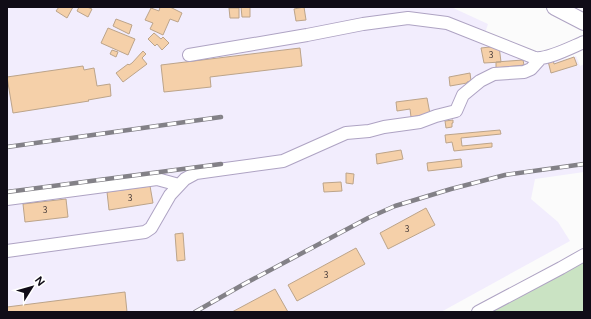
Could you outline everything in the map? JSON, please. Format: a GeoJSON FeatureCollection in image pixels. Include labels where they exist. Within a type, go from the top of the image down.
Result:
{"type":"FeatureCollection","features":[{"type":"Feature","properties":{"kind":"main road"},"geometry":{"type":"LineString","coordinates":[[555,7],[584,22]]}},
{"type":"Feature","properties":{"kind":"street"},"geometry":{"type":"LineString","coordinates":[[189,55],[369,23],[408,18],[447,23],[540,59],[557,54],[584,42]]}},
{"type":"Feature","properties":{"kind":"street"},"geometry":{"type":"LineString","coordinates":[[7,251],[145,232],[151,228],[170,195],[185,179],[196,173],[283,161],[346,133],[369,131],[384,127],[420,122],[456,111],[463,94],[480,81],[494,74],[524,72],[531,69],[540,59]]}},
{"type":"Feature","properties":{"kind":"street"},"geometry":{"type":"LineString","coordinates":[[7,199],[157,179],[179,186]]}},
{"type":"Feature","properties":{"kind":"street"},"geometry":{"type":"LineString","coordinates":[[478,312],[561,268],[584,254]]}},
{"type":"Feature","properties":{"kind":"shaded area"},"geometry":{"type":"Polygon","coordinates":[[[7,7],[451,7],[488,24],[485,33],[554,58],[556,61],[576,56],[580,66],[584,64],[584,172],[535,179],[531,199],[558,222],[570,241],[441,312],[7,312],[7,7]]]}},
{"type":"Feature","properties":{"kind":"green space"},"geometry":{"type":"Polygon","coordinates":[[[584,261],[584,310],[581,312],[490,312],[584,261]]]}},
{"type":"Feature","properties":{"kind":"building"},"geometry":{"type":"Polygon","coordinates":[[[59,7],[73,7],[67,18],[56,11],[59,7]]]}},
{"type":"Feature","properties":{"kind":"building"},"geometry":{"type":"Polygon","coordinates":[[[79,7],[87,7],[92,9],[88,17],[77,11],[79,7]]]}},
{"type":"Feature","properties":{"kind":"building"},"geometry":{"type":"Polygon","coordinates":[[[160,7],[170,7],[182,13],[178,22],[170,19],[163,35],[150,29],[153,23],[145,20],[151,8],[159,11],[160,7]]]}},
{"type":"Feature","properties":{"kind":"building"},"geometry":{"type":"Polygon","coordinates":[[[241,7],[250,7],[250,17],[242,17],[241,7]]]}},
{"type":"Feature","properties":{"kind":"building"},"geometry":{"type":"Polygon","coordinates":[[[304,7],[306,20],[296,21],[294,9],[304,7]]]}},
{"type":"Feature","properties":{"kind":"building"},"geometry":{"type":"Polygon","coordinates":[[[229,8],[239,8],[239,18],[230,18],[229,8]]]}},
{"type":"Feature","properties":{"kind":"building"},"geometry":{"type":"Polygon","coordinates":[[[116,19],[132,25],[129,34],[113,26],[116,19]]]}},
{"type":"Feature","properties":{"kind":"building"},"geometry":{"type":"Polygon","coordinates":[[[108,28],[135,39],[128,55],[101,43],[108,28]]]}},
{"type":"Feature","properties":{"kind":"building"},"geometry":{"type":"Polygon","coordinates":[[[154,33],[161,39],[163,37],[169,43],[162,50],[157,44],[155,46],[148,39],[154,33]]]}},
{"type":"Feature","properties":{"kind":"building"},"geometry":{"type":"Polygon","coordinates":[[[499,46],[501,62],[484,63],[481,48],[499,46]]]}},
{"type":"Feature","properties":{"kind":"building"},"geometry":{"type":"Polygon","coordinates":[[[300,48],[302,66],[210,77],[211,87],[164,92],[161,65],[300,48]]]}},
{"type":"Feature","properties":{"kind":"building"},"geometry":{"type":"Polygon","coordinates":[[[112,50],[118,52],[116,57],[110,54],[112,50]]]}},
{"type":"Feature","properties":{"kind":"building"},"geometry":{"type":"Polygon","coordinates":[[[143,51],[146,54],[142,58],[147,64],[123,82],[116,73],[128,64],[129,65],[132,63],[143,51]]]}},
{"type":"Feature","properties":{"kind":"building"},"geometry":{"type":"Polygon","coordinates":[[[574,57],[577,65],[551,73],[548,61],[553,59],[554,64],[574,57]]]}},
{"type":"Feature","properties":{"kind":"building"},"geometry":{"type":"Polygon","coordinates":[[[523,60],[524,65],[496,68],[496,62],[523,60]]]}},
{"type":"Feature","properties":{"kind":"building"},"geometry":{"type":"Polygon","coordinates":[[[83,66],[84,70],[94,68],[97,86],[110,84],[111,96],[13,113],[7,77],[83,66]]]}},
{"type":"Feature","properties":{"kind":"building"},"geometry":{"type":"Polygon","coordinates":[[[470,73],[471,81],[450,86],[449,77],[470,73]]]}},
{"type":"Feature","properties":{"kind":"building"},"geometry":{"type":"Polygon","coordinates":[[[427,98],[430,114],[411,117],[410,109],[397,111],[396,102],[427,98]]]}},
{"type":"Feature","properties":{"kind":"building"},"geometry":{"type":"Polygon","coordinates":[[[453,120],[452,127],[446,128],[445,121],[453,120]]]}},
{"type":"Feature","properties":{"kind":"building"},"geometry":{"type":"Polygon","coordinates":[[[500,130],[501,134],[461,138],[462,146],[492,143],[492,147],[454,151],[452,142],[446,143],[445,135],[500,130]]]}},
{"type":"Feature","properties":{"kind":"building"},"geometry":{"type":"Polygon","coordinates":[[[401,150],[403,159],[377,164],[376,154],[401,150]]]}},
{"type":"Feature","properties":{"kind":"building"},"geometry":{"type":"Polygon","coordinates":[[[461,159],[462,167],[428,171],[427,163],[461,159]]]}},
{"type":"Feature","properties":{"kind":"building"},"geometry":{"type":"Polygon","coordinates":[[[346,173],[354,174],[353,184],[346,183],[346,173]]]}},
{"type":"Feature","properties":{"kind":"building"},"geometry":{"type":"Polygon","coordinates":[[[341,182],[342,191],[324,192],[323,183],[341,182]]]}},
{"type":"Feature","properties":{"kind":"building"},"geometry":{"type":"Polygon","coordinates":[[[150,186],[153,203],[109,210],[107,192],[150,186]]]}},
{"type":"Feature","properties":{"kind":"building"},"geometry":{"type":"Polygon","coordinates":[[[66,199],[68,217],[25,222],[23,204],[66,199]]]}},
{"type":"Feature","properties":{"kind":"building"},"geometry":{"type":"Polygon","coordinates":[[[426,208],[435,225],[388,249],[380,233],[426,208]]]}},
{"type":"Feature","properties":{"kind":"building"},"geometry":{"type":"Polygon","coordinates":[[[183,233],[185,260],[177,261],[175,234],[183,233]]]}},
{"type":"Feature","properties":{"kind":"building"},"geometry":{"type":"Polygon","coordinates":[[[356,248],[365,264],[297,301],[288,285],[356,248]]]}},
{"type":"Feature","properties":{"kind":"building"},"geometry":{"type":"Polygon","coordinates":[[[275,289],[288,312],[232,312],[275,289]]]}},
{"type":"Feature","properties":{"kind":"building"},"geometry":{"type":"Polygon","coordinates":[[[125,292],[127,312],[7,312],[7,307],[125,292]]]}},
{"type":"Feature","properties":{"kind":"railway"},"geometry":{"type":"LineString","coordinates":[[7,147],[221,117]]}},
{"type":"Feature","properties":{"kind":"railway"},"geometry":{"type":"LineString","coordinates":[[7,192],[221,164]]}},
{"type":"Feature","properties":{"kind":"railway"},"geometry":{"type":"LineString","coordinates":[[195,312],[244,284],[368,218],[395,206],[505,175],[584,164]]}}]}
